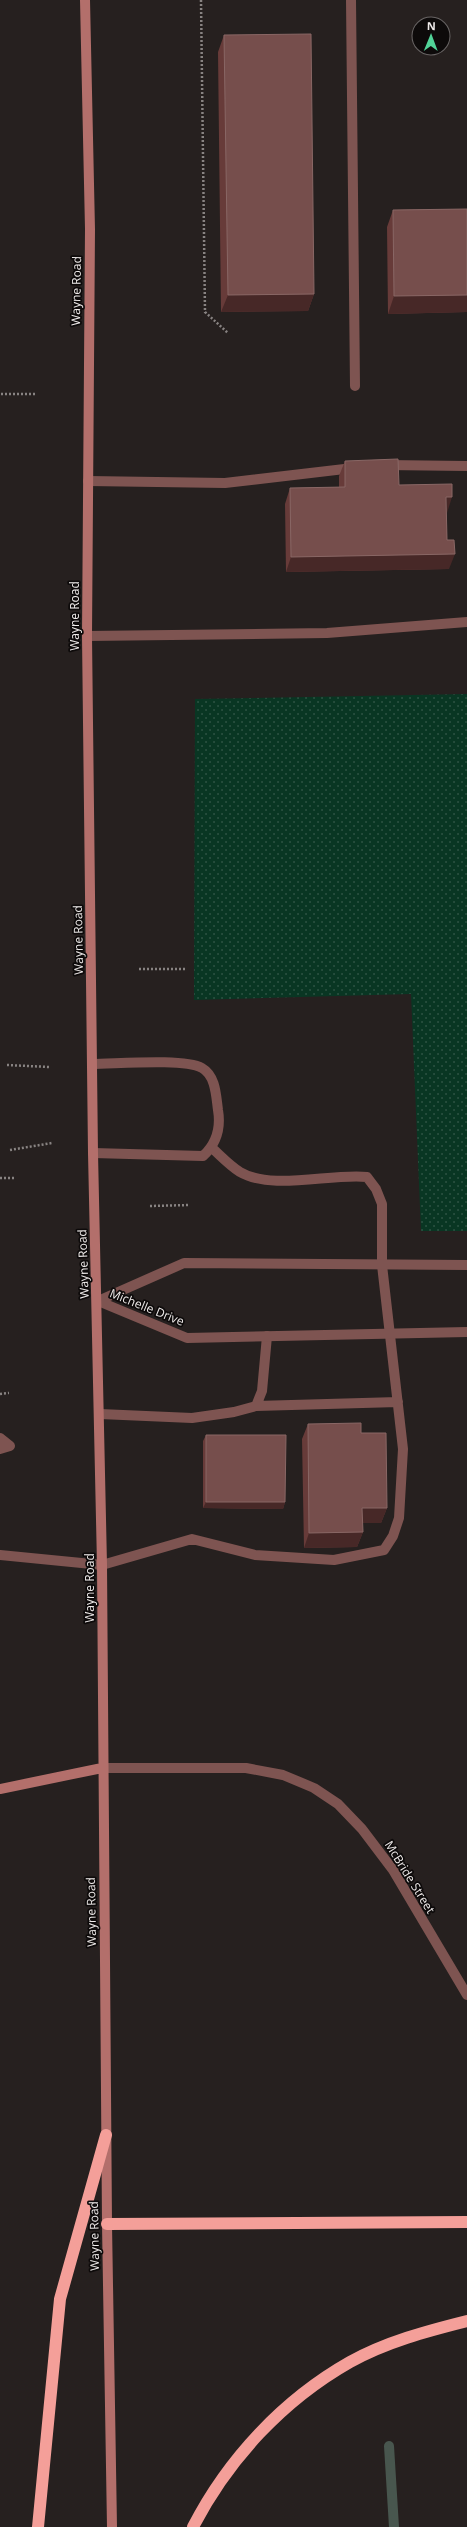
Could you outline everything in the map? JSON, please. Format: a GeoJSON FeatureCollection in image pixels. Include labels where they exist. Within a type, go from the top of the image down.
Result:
{"type":"FeatureCollection","features":[{"type":"Feature","properties":{"kind":"highway"},"geometry":{"type":"LineString","coordinates":[[38,2527],[60,2299],[106,2135]]}},
{"type":"Feature","properties":{"kind":"highway"},"geometry":{"type":"LineString","coordinates":[[107,2224],[467,2222]]}},
{"type":"Feature","properties":{"kind":"highway"},"geometry":{"type":"LineString","coordinates":[[193,2527],[218,2484],[242,2453],[304,2390],[351,2362],[413,2335],[467,2321]]}},
{"type":"Feature","properties":{"kind":"main road","name":"Wayne Road"},"geometry":{"type":"LineString","coordinates":[[84,0],[90,229],[87,636],[93,1153],[98,1301],[102,1565],[102,1768],[112,2527]]}},
{"type":"Feature","properties":{"kind":"main road"},"geometry":{"type":"LineString","coordinates":[[0,1789],[102,1768]]}},
{"type":"Feature","properties":{"kind":"street"},"geometry":{"type":"LineString","coordinates":[[351,0],[355,386]]}},
{"type":"Feature","properties":{"kind":"street"},"geometry":{"type":"LineString","coordinates":[[88,482],[225,483],[386,464],[467,466]]}},
{"type":"Feature","properties":{"kind":"street"},"geometry":{"type":"LineString","coordinates":[[87,636],[327,633],[467,622]]}},
{"type":"Feature","properties":{"kind":"street"},"geometry":{"type":"LineString","coordinates":[[92,1064],[187,1064],[203,1068],[215,1086],[219,1113],[217,1136],[212,1148],[203,1156],[93,1153]]}},
{"type":"Feature","properties":{"kind":"street"},"geometry":{"type":"LineString","coordinates":[[0,1555],[102,1565],[192,1539],[255,1555],[326,1559],[384,1550],[393,1536],[399,1518],[403,1449],[382,1265],[382,1204],[376,1189],[367,1177],[350,1175],[304,1180],[257,1178],[241,1172],[212,1148]]}},
{"type":"Feature","properties":{"kind":"street","name":"Michelle Drive"},"geometry":{"type":"LineString","coordinates":[[98,1301],[184,1263],[467,1265]]}},
{"type":"Feature","properties":{"kind":"street","name":"Michelle Drive"},"geometry":{"type":"LineString","coordinates":[[98,1301],[187,1338],[467,1332]]}},
{"type":"Feature","properties":{"kind":"street"},"geometry":{"type":"LineString","coordinates":[[256,1406],[262,1391],[267,1336]]}},
{"type":"Feature","properties":{"kind":"street"},"geometry":{"type":"LineString","coordinates":[[100,1414],[192,1418],[234,1412],[256,1406],[398,1402]]}},
{"type":"Feature","properties":{"kind":"street"},"geometry":{"type":"LineString","coordinates":[[0,1438],[10,1446],[0,1449]]}},
{"type":"Feature","properties":{"kind":"street","name":"McBride Street"},"geometry":{"type":"LineString","coordinates":[[102,1768],[246,1768],[283,1775],[314,1788],[338,1804],[362,1829],[393,1870],[467,1995]]}},
{"type":"Feature","properties":{"kind":"path"},"geometry":{"type":"LineString","coordinates":[[201,0],[204,312],[228,333]]}},
{"type":"Feature","properties":{"kind":"path"},"geometry":{"type":"LineString","coordinates":[[1,394],[35,394]]}},
{"type":"Feature","properties":{"kind":"path"},"geometry":{"type":"LineString","coordinates":[[139,969],[187,969]]}},
{"type":"Feature","properties":{"kind":"path"},"geometry":{"type":"LineString","coordinates":[[7,1065],[49,1067]]}},
{"type":"Feature","properties":{"kind":"path"},"geometry":{"type":"LineString","coordinates":[[10,1150],[52,1143]]}},
{"type":"Feature","properties":{"kind":"path"},"geometry":{"type":"LineString","coordinates":[[0,1178],[14,1178]]}},
{"type":"Feature","properties":{"kind":"path"},"geometry":{"type":"LineString","coordinates":[[150,1206],[188,1205]]}},
{"type":"Feature","properties":{"kind":"path"},"geometry":{"type":"LineString","coordinates":[[0,1394],[9,1393]]}},
{"type":"Feature","properties":{"kind":"green space"},"geometry":{"type":"Polygon","coordinates":[[[467,694],[467,1231],[421,1231],[411,994],[194,1000],[195,699],[467,694]]]}},
{"type":"Feature","properties":{"kind":"building"},"geometry":{"type":"Polygon","coordinates":[[[311,34],[314,294],[228,295],[224,35],[311,34]]]}},
{"type":"Feature","properties":{"kind":"building"},"geometry":{"type":"Polygon","coordinates":[[[467,209],[467,295],[394,296],[393,210],[467,209]]]}},
{"type":"Feature","properties":{"kind":"building"},"geometry":{"type":"Polygon","coordinates":[[[398,459],[399,485],[452,484],[452,497],[446,497],[447,540],[454,540],[455,554],[291,557],[290,488],[345,487],[345,461],[398,459]]]}},
{"type":"Feature","properties":{"kind":"building"},"geometry":{"type":"Polygon","coordinates":[[[361,1423],[361,1433],[386,1433],[387,1508],[362,1508],[363,1532],[309,1533],[308,1424],[361,1423]]]}},
{"type":"Feature","properties":{"kind":"building"},"geometry":{"type":"Polygon","coordinates":[[[206,1435],[286,1435],[285,1502],[206,1502],[206,1435]]]}},
{"type":"Feature","properties":{"kind":"waterway"},"geometry":{"type":"LineString","coordinates":[[389,2446],[394,2527]]}}]}
